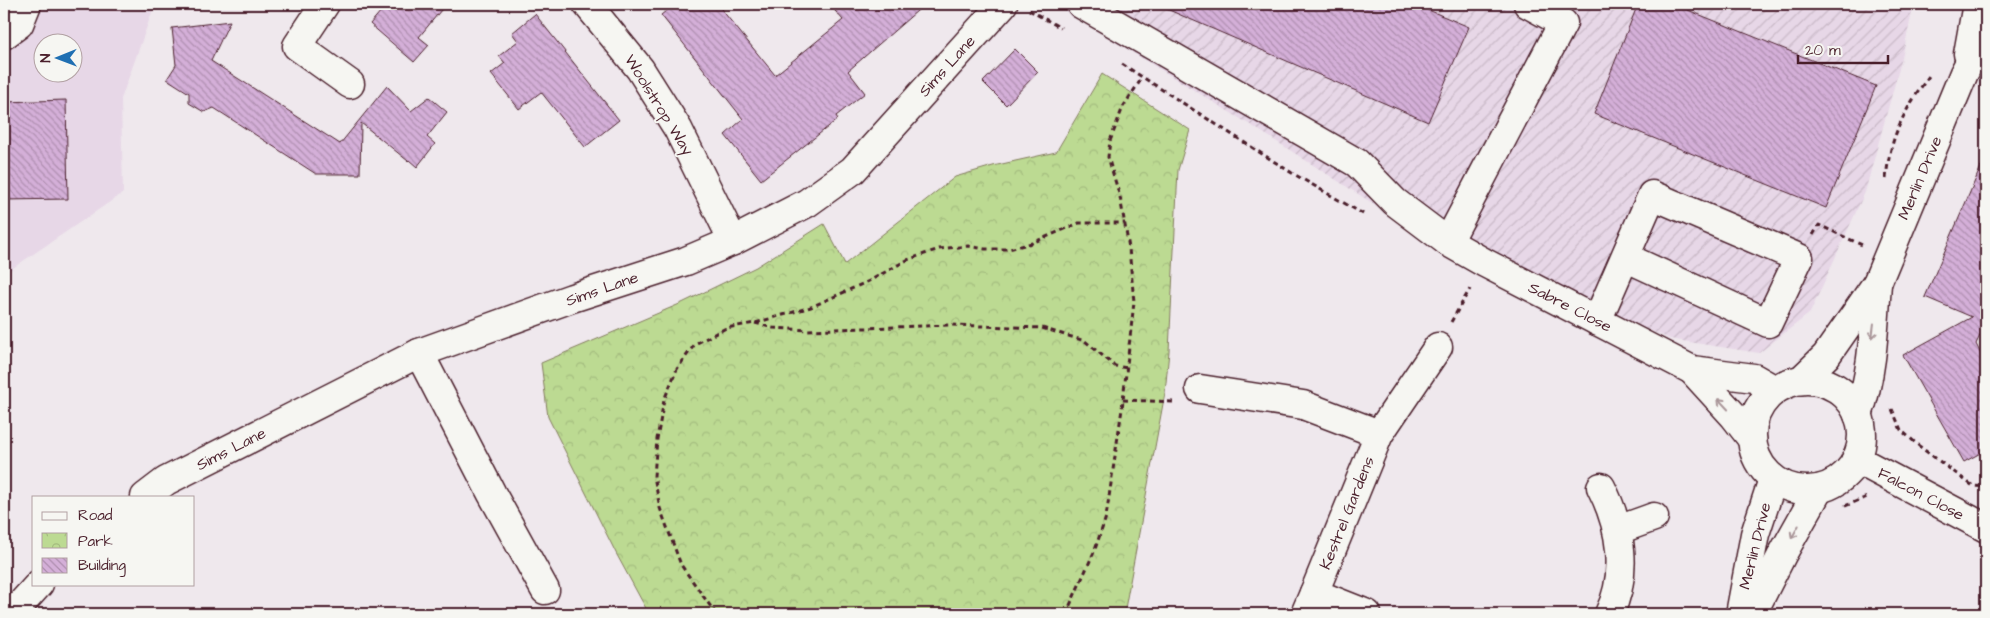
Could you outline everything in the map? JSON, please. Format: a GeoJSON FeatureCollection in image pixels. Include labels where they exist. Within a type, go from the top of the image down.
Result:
{"type":"FeatureCollection","features":[{"type":"Feature","properties":{"kind":"street"},"geometry":{"type":"LineString","coordinates":[[4,35],[19,24],[27,4]]}},
{"type":"Feature","properties":{"kind":"street"},"geometry":{"type":"LineString","coordinates":[[326,4],[297,46],[350,84]]}},
{"type":"Feature","properties":{"kind":"street","name":"Woolstrop Way"},"geometry":{"type":"LineString","coordinates":[[587,4],[640,69],[678,129],[733,241]]}},
{"type":"Feature","properties":{"kind":"street","name":"Sims Lane"},"geometry":{"type":"LineString","coordinates":[[146,496],[166,481],[419,353],[572,298],[686,260],[733,241],[807,203],[853,170],[1004,4]]}},
{"type":"Feature","properties":{"kind":"street","name":"Sabre Close"},"geometry":{"type":"LineString","coordinates":[[1082,4],[1357,163],[1395,202],[1448,242],[1485,263],[1692,370],[1754,378],[1775,390]]}},
{"type":"Feature","properties":{"kind":"street"},"geometry":{"type":"LineString","coordinates":[[1448,242],[1568,13],[1528,4]]}},
{"type":"Feature","properties":{"kind":"street","name":"Merlin Drive"},"geometry":{"type":"LineString","coordinates":[[1964,73],[1977,4]]}},
{"type":"Feature","properties":{"kind":"street","name":"Merlin Drive"},"geometry":{"type":"LineString","coordinates":[[1801,380],[1826,356],[1877,283],[1964,73],[1986,32]]}},
{"type":"Feature","properties":{"kind":"street"},"geometry":{"type":"LineString","coordinates":[[1597,321],[1652,195],[1799,258],[1768,323],[1625,258]]}},
{"type":"Feature","properties":{"kind":"street","name":"Merlin Drive"},"geometry":{"type":"LineString","coordinates":[[1858,415],[1866,394],[1877,283]]}},
{"type":"Feature","properties":{"kind":"street","name":"Kestrel Gardens"},"geometry":{"type":"LineString","coordinates":[[1367,614],[1310,604],[1379,434],[1438,347]]}},
{"type":"Feature","properties":{"kind":"street"},"geometry":{"type":"LineString","coordinates":[[419,353],[492,494],[545,590]]}},
{"type":"Feature","properties":{"kind":"street","name":"Sabre Close"},"geometry":{"type":"LineString","coordinates":[[1692,370],[1734,416],[1752,439]]}},
{"type":"Feature","properties":{"kind":"street"},"geometry":{"type":"LineString","coordinates":[[1801,380],[1819,381],[1835,388],[1849,400],[1858,415],[1862,430],[1861,437],[1856,459],[1847,473],[1835,483],[1819,489],[1803,490],[1787,487],[1773,479],[1762,468],[1755,454],[1752,439],[1754,420],[1762,403],[1775,390],[1788,383],[1801,380]]}},
{"type":"Feature","properties":{"kind":"street"},"geometry":{"type":"LineString","coordinates":[[1200,389],[1302,405],[1379,434]]}},
{"type":"Feature","properties":{"kind":"street","name":"Falcon Close"},"geometry":{"type":"LineString","coordinates":[[1856,459],[1986,528]]}},
{"type":"Feature","properties":{"kind":"street","name":"Merlin Drive"},"geometry":{"type":"LineString","coordinates":[[1740,614],[1755,534],[1773,479]]}},
{"type":"Feature","properties":{"kind":"street"},"geometry":{"type":"LineString","coordinates":[[1601,487],[1611,507],[1618,530],[1620,549],[1620,570],[1614,603],[1609,614]]}},
{"type":"Feature","properties":{"kind":"street","name":"Merlin Drive"},"geometry":{"type":"LineString","coordinates":[[1752,614],[1819,489]]}},
{"type":"Feature","properties":{"kind":"street"},"geometry":{"type":"LineString","coordinates":[[1618,530],[1654,518]]}},
{"type":"Feature","properties":{"kind":"street"},"geometry":{"type":"LineString","coordinates":[[12,614],[35,588]]}},
{"type":"Feature","properties":{"kind":"path"},"geometry":{"type":"LineString","coordinates":[[1886,182],[1894,133],[1934,68]]}},
{"type":"Feature","properties":{"kind":"path"},"geometry":{"type":"LineString","coordinates":[[1066,614],[1094,552],[1106,517],[1127,368],[1134,302],[1125,223],[1120,197],[1108,157],[1110,142],[1123,107],[1142,78]]}},
{"type":"Feature","properties":{"kind":"path"},"geometry":{"type":"LineString","coordinates":[[716,614],[681,565],[660,508],[654,476],[657,439],[664,400],[677,369],[695,344],[726,328],[755,323],[811,307],[869,281],[907,260],[939,249],[968,246],[985,249],[1009,249],[1032,243],[1079,223],[1125,223]]}},
{"type":"Feature","properties":{"kind":"path"},"geometry":{"type":"LineString","coordinates":[[1799,258],[1819,225],[1870,248]]}},
{"type":"Feature","properties":{"kind":"path"},"geometry":{"type":"LineString","coordinates":[[1438,347],[1485,263]]}},
{"type":"Feature","properties":{"kind":"path"},"geometry":{"type":"LineString","coordinates":[[755,323],[773,328],[807,330],[951,325],[1042,328],[1085,341],[1115,366],[1127,368]]}},
{"type":"Feature","properties":{"kind":"path"},"geometry":{"type":"LineString","coordinates":[[1890,403],[1901,430],[1919,446],[1973,486],[1986,487]]}},
{"type":"Feature","properties":{"kind":"shaded area"},"geometry":{"type":"Polygon","coordinates":[[[4,4],[155,4],[121,99],[123,193],[4,274],[4,4]]]}},
{"type":"Feature","properties":{"kind":"shaded area"},"geometry":{"type":"Polygon","coordinates":[[[1054,4],[1914,4],[1902,58],[1865,192],[1810,313],[1759,353],[1670,339],[1411,228],[1257,129],[1054,4]]]}},
{"type":"Feature","properties":{"kind":"green space"},"geometry":{"type":"Polygon","coordinates":[[[1102,74],[1190,130],[1178,170],[1169,351],[1165,393],[1124,614],[649,614],[617,555],[548,417],[541,363],[682,303],[756,267],[824,224],[845,264],[955,177],[993,166],[1056,152],[1102,74]]]}},
{"type":"Feature","properties":{"kind":"building"},"geometry":{"type":"Polygon","coordinates":[[[387,4],[446,4],[419,37],[429,45],[414,62],[370,24],[387,4]]]}},
{"type":"Feature","properties":{"kind":"building"},"geometry":{"type":"Polygon","coordinates":[[[675,4],[717,4],[775,75],[843,20],[829,4],[925,4],[848,71],[865,93],[836,116],[838,119],[761,180],[725,135],[743,119],[661,15],[675,4]]]}},
{"type":"Feature","properties":{"kind":"building"},"geometry":{"type":"Polygon","coordinates":[[[1155,4],[1414,4],[1469,27],[1428,122],[1155,4]]]}},
{"type":"Feature","properties":{"kind":"building"},"geometry":{"type":"Polygon","coordinates":[[[1638,4],[1673,4],[1876,86],[1826,208],[1594,114],[1638,4]]]}},
{"type":"Feature","properties":{"kind":"building"},"geometry":{"type":"Polygon","coordinates":[[[535,14],[619,120],[585,147],[541,92],[519,109],[491,74],[505,63],[499,56],[518,41],[512,33],[535,14]]]}},
{"type":"Feature","properties":{"kind":"building"},"geometry":{"type":"Polygon","coordinates":[[[230,21],[211,61],[340,144],[387,86],[411,111],[429,97],[447,112],[427,137],[435,144],[417,167],[361,123],[360,174],[316,174],[214,108],[204,112],[189,103],[189,93],[167,79],[176,65],[172,28],[230,21]]]}},
{"type":"Feature","properties":{"kind":"building"},"geometry":{"type":"Polygon","coordinates":[[[1015,49],[1038,72],[1006,105],[983,82],[1015,49]]]}},
{"type":"Feature","properties":{"kind":"building"},"geometry":{"type":"Polygon","coordinates":[[[66,100],[68,199],[4,200],[4,102],[66,100]]]}},
{"type":"Feature","properties":{"kind":"building"},"geometry":{"type":"Polygon","coordinates":[[[1986,155],[1986,323],[1976,344],[1986,364],[1986,450],[1964,462],[1903,355],[1972,317],[1925,297],[1986,155]]]}}]}
